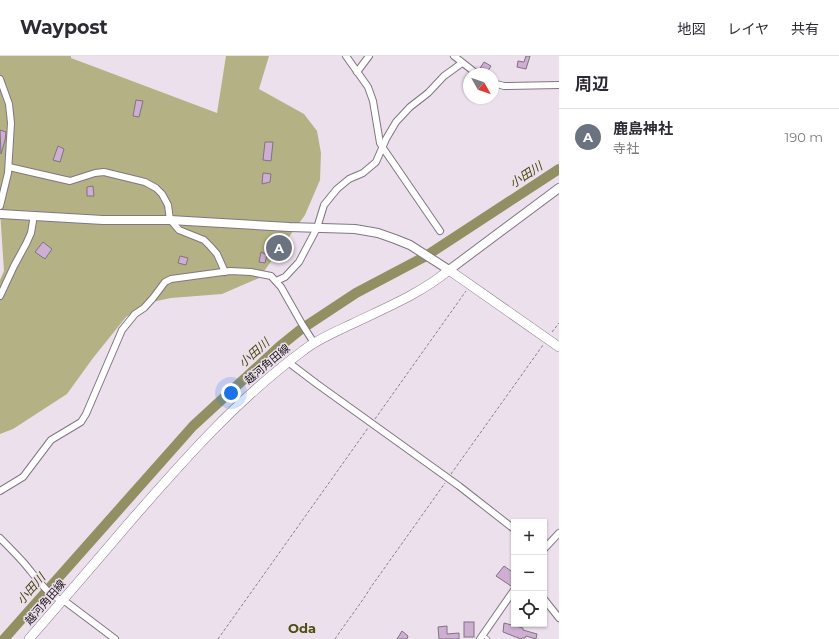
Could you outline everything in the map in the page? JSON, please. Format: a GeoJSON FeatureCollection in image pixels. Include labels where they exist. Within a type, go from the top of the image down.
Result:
{"type":"FeatureCollection","features":[{"type":"Feature","properties":{"kind":"main road"},"geometry":{"type":"LineString","coordinates":[[449,270],[559,347]]}},
{"type":"Feature","properties":{"kind":"main road","name":"越河角田線"},"geometry":{"type":"LineString","coordinates":[[29,639],[158,489],[198,445],[266,379],[314,342],[421,290],[449,270]]}},
{"type":"Feature","properties":{"kind":"street"},"geometry":{"type":"LineString","coordinates":[[346,56],[368,87],[373,101],[380,143],[440,231]]}},
{"type":"Feature","properties":{"kind":"street"},"geometry":{"type":"LineString","coordinates":[[357,72],[369,56]]}},
{"type":"Feature","properties":{"kind":"street"},"geometry":{"type":"LineString","coordinates":[[454,56],[469,68]]}},
{"type":"Feature","properties":{"kind":"street"},"geometry":{"type":"LineString","coordinates":[[276,281],[285,277],[299,262],[317,228],[324,205],[337,189],[349,179],[362,173],[376,162],[400,117],[428,93],[444,76],[462,63]]}},
{"type":"Feature","properties":{"kind":"street"},"geometry":{"type":"LineString","coordinates":[[0,79],[7,94],[11,123],[9,167],[0,206]]}},
{"type":"Feature","properties":{"kind":"street"},"geometry":{"type":"LineString","coordinates":[[499,85],[504,86],[559,85]]}},
{"type":"Feature","properties":{"kind":"street"},"geometry":{"type":"LineString","coordinates":[[9,167],[70,181],[95,173],[104,172],[145,182],[156,188],[162,194],[168,205],[170,220],[179,230],[204,240],[217,254],[225,272]]}},
{"type":"Feature","properties":{"kind":"street"},"geometry":{"type":"LineString","coordinates":[[0,214],[103,220],[170,220],[355,229],[395,238],[410,245],[449,270],[559,188]]}},
{"type":"Feature","properties":{"kind":"street"},"geometry":{"type":"LineString","coordinates":[[0,296],[31,233],[34,215]]}},
{"type":"Feature","properties":{"kind":"street"},"geometry":{"type":"LineString","coordinates":[[0,491],[23,477],[51,440],[81,422],[89,408],[122,330],[135,314],[144,308],[165,282],[170,279],[225,272],[252,272],[271,276],[276,281],[314,342]]}},
{"type":"Feature","properties":{"kind":"street"},"geometry":{"type":"LineString","coordinates":[[288,362],[448,478],[511,527]]}},
{"type":"Feature","properties":{"kind":"street"},"geometry":{"type":"LineString","coordinates":[[547,546],[559,533]]}},
{"type":"Feature","properties":{"kind":"street"},"geometry":{"type":"LineString","coordinates":[[0,538],[46,589],[59,600],[66,602],[115,639]]}},
{"type":"Feature","properties":{"kind":"street"},"geometry":{"type":"LineString","coordinates":[[484,638],[513,591]]}},
{"type":"Feature","properties":{"kind":"street"},"geometry":{"type":"LineString","coordinates":[[547,603],[559,618]]}},
{"type":"Feature","properties":{"kind":"path"},"geometry":{"type":"LineString","coordinates":[[218,639],[470,284]]}},
{"type":"Feature","properties":{"kind":"path"},"geometry":{"type":"LineString","coordinates":[[335,639],[371,586],[559,323]]}},
{"type":"Feature","properties":{"kind":"shaded area"},"geometry":{"type":"Polygon","coordinates":[[[0,56],[71,56],[71,58],[217,113],[226,56],[269,56],[259,89],[304,114],[317,131],[321,153],[320,180],[305,215],[259,278],[222,294],[171,298],[147,303],[126,317],[93,358],[67,394],[13,429],[0,434],[0,280],[4,271],[0,211],[0,56]]]}},
{"type":"Feature","properties":{"kind":"building"},"geometry":{"type":"Polygon","coordinates":[[[526,56],[530,56],[526,69],[517,67],[518,61],[524,62],[526,56]]]}},
{"type":"Feature","properties":{"kind":"building"},"geometry":{"type":"Polygon","coordinates":[[[484,62],[491,66],[490,68],[480,68],[484,62]]]}},
{"type":"Feature","properties":{"kind":"building"},"geometry":{"type":"Polygon","coordinates":[[[136,100],[143,101],[139,117],[133,116],[136,100]]]}},
{"type":"Feature","properties":{"kind":"building"},"geometry":{"type":"Polygon","coordinates":[[[0,130],[6,132],[1,154],[0,130]]]}},
{"type":"Feature","properties":{"kind":"building"},"geometry":{"type":"Polygon","coordinates":[[[265,142],[273,142],[271,161],[263,160],[265,142]]]}},
{"type":"Feature","properties":{"kind":"building"},"geometry":{"type":"Polygon","coordinates":[[[58,146],[64,149],[60,162],[53,160],[58,146]]]}},
{"type":"Feature","properties":{"kind":"building"},"geometry":{"type":"Polygon","coordinates":[[[263,173],[271,174],[270,182],[262,184],[263,173]]]}},
{"type":"Feature","properties":{"kind":"building"},"geometry":{"type":"Polygon","coordinates":[[[93,186],[94,196],[87,196],[87,187],[93,186]]]}},
{"type":"Feature","properties":{"kind":"building"},"geometry":{"type":"Polygon","coordinates":[[[43,242],[52,249],[45,259],[35,252],[43,242]]]}},
{"type":"Feature","properties":{"kind":"building"},"geometry":{"type":"Polygon","coordinates":[[[261,252],[267,255],[265,263],[259,262],[261,252]]]}},
{"type":"Feature","properties":{"kind":"building"},"geometry":{"type":"Polygon","coordinates":[[[180,256],[188,258],[186,265],[178,263],[180,256]]]}},
{"type":"Feature","properties":{"kind":"building"},"geometry":{"type":"Polygon","coordinates":[[[504,566],[511,571],[511,586],[496,576],[504,566]]]}},
{"type":"Feature","properties":{"kind":"building"},"geometry":{"type":"Polygon","coordinates":[[[464,622],[474,622],[474,637],[464,637],[464,622]]]}},
{"type":"Feature","properties":{"kind":"building"},"geometry":{"type":"Polygon","coordinates":[[[504,623],[511,625],[511,627],[523,628],[523,630],[537,634],[536,639],[526,636],[525,638],[521,639],[503,632],[504,623]]]}},
{"type":"Feature","properties":{"kind":"building"},"geometry":{"type":"Polygon","coordinates":[[[447,626],[447,634],[459,633],[459,639],[439,639],[438,627],[447,626]]]}},
{"type":"Feature","properties":{"kind":"building"},"geometry":{"type":"Polygon","coordinates":[[[402,631],[408,636],[407,639],[397,639],[402,631]]]}},
{"type":"Feature","properties":{"kind":"waterway","name":"小田川"},"geometry":{"type":"LineString","coordinates":[[4,639],[193,426],[279,347],[300,330],[356,293],[426,256],[559,169]]}},
{"type":"Feature","properties":{"kind":"place","name":"鹿島神社"},"geometry":{"type":"Point","coordinates":[279,248]}},
{"type":"Feature","properties":{"kind":"district","name":"Oda"},"geometry":{"type":"Point","coordinates":[302,628]}}]}
